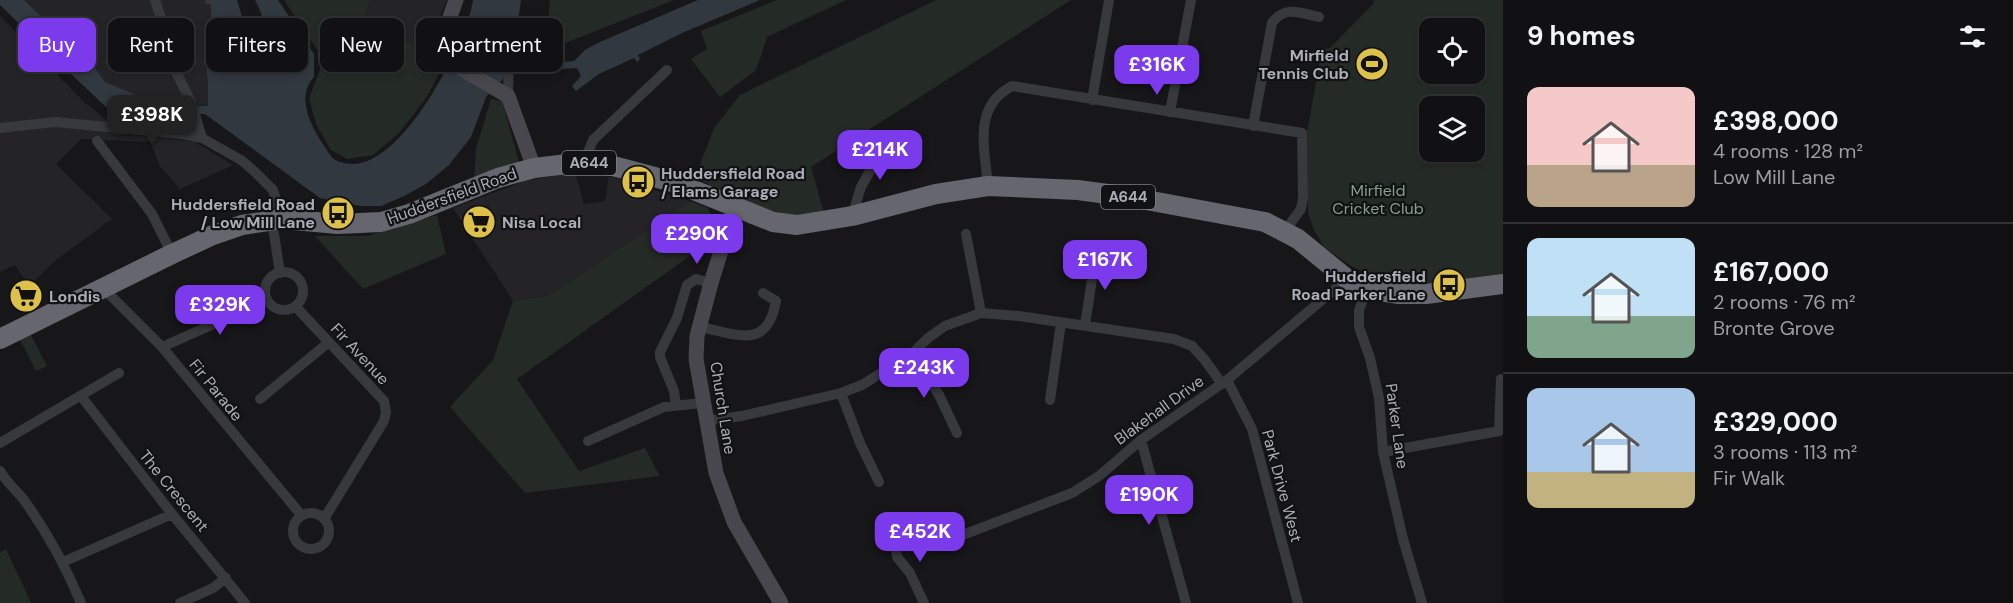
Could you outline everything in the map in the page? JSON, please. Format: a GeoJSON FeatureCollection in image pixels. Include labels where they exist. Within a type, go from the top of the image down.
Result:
{"type":"FeatureCollection","features":[{"type":"Feature","properties":{"kind":"highway","name":"Huddersfield Road"},"geometry":{"type":"LineString","coordinates":[[0,339],[172,254],[213,235],[242,225],[277,220],[338,225],[381,222],[409,214],[498,178],[534,168],[584,162],[614,166],[657,177],[773,222],[797,225],[852,216],[936,194],[988,186],[1035,186],[1130,197],[1265,222],[1298,239],[1347,279],[1366,289],[1399,294],[1426,294],[1503,284]]}},
{"type":"Feature","properties":{"kind":"street"},"geometry":{"type":"LineString","coordinates":[[154,0],[162,21],[170,60],[198,119],[202,138]]}},
{"type":"Feature","properties":{"kind":"street"},"geometry":{"type":"LineString","coordinates":[[456,0],[440,48],[447,60],[505,88]]}},
{"type":"Feature","properties":{"kind":"street"},"geometry":{"type":"LineString","coordinates":[[1092,100],[1109,0]]}},
{"type":"Feature","properties":{"kind":"street"},"geometry":{"type":"LineString","coordinates":[[1170,112],[1191,0]]}},
{"type":"Feature","properties":{"kind":"street"},"geometry":{"type":"LineString","coordinates":[[1253,126],[1272,23],[1278,16],[1288,11],[1319,17]]}},
{"type":"Feature","properties":{"kind":"street"},"geometry":{"type":"LineString","coordinates":[[584,162],[593,140],[667,70]]}},
{"type":"Feature","properties":{"kind":"street"},"geometry":{"type":"LineString","coordinates":[[507,72],[505,88],[534,168]]}},
{"type":"Feature","properties":{"kind":"street"},"geometry":{"type":"LineString","coordinates":[[988,186],[983,126],[989,107],[1000,93],[1012,87],[1302,133],[1303,198],[1301,209],[1284,232]]}},
{"type":"Feature","properties":{"kind":"street"},"geometry":{"type":"LineString","coordinates":[[0,128],[55,122],[202,138],[241,160],[273,190],[280,273]]}},
{"type":"Feature","properties":{"kind":"street"},"geometry":{"type":"LineString","coordinates":[[97,141],[152,214],[172,254]]}},
{"type":"Feature","properties":{"kind":"street"},"geometry":{"type":"LineString","coordinates":[[852,216],[861,188],[870,171],[909,149]]}},
{"type":"Feature","properties":{"kind":"street","name":"Church Lane"},"geometry":{"type":"LineString","coordinates":[[736,208],[699,327],[696,359],[705,421],[716,473],[734,522],[781,603]]}},
{"type":"Feature","properties":{"kind":"street"},"geometry":{"type":"LineString","coordinates":[[705,421],[742,416],[841,393],[862,385],[913,353],[945,326],[981,313],[966,234]]}},
{"type":"Feature","properties":{"kind":"street"},"geometry":{"type":"LineString","coordinates":[[1085,325],[1096,253]]}},
{"type":"Feature","properties":{"kind":"street"},"geometry":{"type":"LineString","coordinates":[[292,274],[302,283],[303,296],[296,307],[280,310],[267,300],[265,294],[267,283],[274,275],[292,274]]}},
{"type":"Feature","properties":{"kind":"street"},"geometry":{"type":"LineString","coordinates":[[676,405],[674,391],[660,352],[677,318],[689,282],[696,279],[711,283]]}},
{"type":"Feature","properties":{"kind":"street","name":"Blakehall Drive"},"geometry":{"type":"LineString","coordinates":[[965,532],[1072,494],[1099,476],[1141,440],[1224,382],[1347,279]]}},
{"type":"Feature","properties":{"kind":"street","name":"Fir Parade"},"geometry":{"type":"LineString","coordinates":[[103,288],[162,347],[302,516]]}},
{"type":"Feature","properties":{"kind":"street","name":"Parker Lane"},"geometry":{"type":"LineString","coordinates":[[1366,289],[1359,310],[1359,327],[1370,358],[1379,398],[1383,452],[1403,539],[1422,603]]}},
{"type":"Feature","properties":{"kind":"street"},"geometry":{"type":"LineString","coordinates":[[699,327],[748,337],[762,332],[773,317],[776,301],[763,292]]}},
{"type":"Feature","properties":{"kind":"street"},"geometry":{"type":"LineString","coordinates":[[162,347],[267,300]]}},
{"type":"Feature","properties":{"kind":"street","name":"Fir Avenue"},"geometry":{"type":"LineString","coordinates":[[296,307],[384,401],[386,412],[384,421],[324,519]]}},
{"type":"Feature","properties":{"kind":"street","name":"Park Drive West"},"geometry":{"type":"LineString","coordinates":[[981,313],[1085,325],[1174,339],[1192,346],[1224,382],[1252,429],[1298,603]]}},
{"type":"Feature","properties":{"kind":"street"},"geometry":{"type":"LineString","coordinates":[[1050,400],[1061,322]]}},
{"type":"Feature","properties":{"kind":"street"},"geometry":{"type":"LineString","coordinates":[[260,399],[329,342]]}},
{"type":"Feature","properties":{"kind":"street"},"geometry":{"type":"LineString","coordinates":[[913,353],[939,395],[957,433]]}},
{"type":"Feature","properties":{"kind":"street"},"geometry":{"type":"LineString","coordinates":[[0,443],[119,373]]}},
{"type":"Feature","properties":{"kind":"street"},"geometry":{"type":"LineString","coordinates":[[1383,452],[1501,435],[1501,379]]}},
{"type":"Feature","properties":{"kind":"street"},"geometry":{"type":"LineString","coordinates":[[841,393],[860,443],[879,482]]}},
{"type":"Feature","properties":{"kind":"street","name":"The Crescent"},"geometry":{"type":"LineString","coordinates":[[81,396],[172,514],[245,603]]}},
{"type":"Feature","properties":{"kind":"street"},"geometry":{"type":"LineString","coordinates":[[588,441],[664,407],[702,403]]}},
{"type":"Feature","properties":{"kind":"street"},"geometry":{"type":"LineString","coordinates":[[1141,440],[1186,603]]}},
{"type":"Feature","properties":{"kind":"street"},"geometry":{"type":"LineString","coordinates":[[0,471],[2,482],[24,500],[63,562],[81,603]]}},
{"type":"Feature","properties":{"kind":"street"},"geometry":{"type":"LineString","coordinates":[[314,513],[324,519],[329,529],[327,539],[320,547],[309,550],[299,545],[293,535],[294,524],[302,516],[314,513]]}},
{"type":"Feature","properties":{"kind":"street"},"geometry":{"type":"LineString","coordinates":[[63,562],[172,514]]}},
{"type":"Feature","properties":{"kind":"street"},"geometry":{"type":"LineString","coordinates":[[893,531],[897,557],[910,573],[924,603]]}},
{"type":"Feature","properties":{"kind":"street"},"geometry":{"type":"LineString","coordinates":[[180,603],[213,588],[226,578]]}},
{"type":"Feature","properties":{"kind":"shaded area"},"geometry":{"type":"Polygon","coordinates":[[[0,0],[24,0],[43,18],[18,18],[18,22],[0,5],[0,0]]]}},
{"type":"Feature","properties":{"kind":"shaded area"},"geometry":{"type":"Polygon","coordinates":[[[24,0],[210,0],[212,18],[206,18],[206,72],[210,72],[208,106],[149,100],[105,82],[96,68],[96,18],[43,18],[24,0]]]}},
{"type":"Feature","properties":{"kind":"shaded area"},"geometry":{"type":"Polygon","coordinates":[[[205,0],[237,0],[242,18],[211,18],[211,5],[205,3],[205,0]]]}},
{"type":"Feature","properties":{"kind":"shaded area"},"geometry":{"type":"Polygon","coordinates":[[[255,0],[278,0],[290,18],[262,18],[255,0]]]}},
{"type":"Feature","properties":{"kind":"shaded area"},"geometry":{"type":"Polygon","coordinates":[[[371,0],[447,0],[439,18],[416,18],[416,45],[404,40],[404,18],[364,18],[371,0]]]}},
{"type":"Feature","properties":{"kind":"shaded area"},"geometry":{"type":"Polygon","coordinates":[[[473,0],[521,0],[519,18],[468,18],[473,0]]]}},
{"type":"Feature","properties":{"kind":"shaded area"},"geometry":{"type":"Polygon","coordinates":[[[698,0],[760,0],[682,33],[638,55],[640,59],[637,62],[634,58],[599,74],[576,91],[572,86],[581,76],[577,68],[563,69],[563,62],[574,61],[585,50],[600,42],[698,0]]]}},
{"type":"Feature","properties":{"kind":"shaded area"},"geometry":{"type":"Polygon","coordinates":[[[0,16],[18,34],[18,72],[55,72],[85,103],[125,134],[195,142],[233,165],[180,189],[160,166],[150,142],[81,139],[56,164],[112,219],[56,260],[29,286],[15,265],[0,272],[0,16]]]}},
{"type":"Feature","properties":{"kind":"shaded area"},"geometry":{"type":"Polygon","coordinates":[[[308,45],[314,54],[314,77],[306,93],[310,119],[334,159],[356,164],[371,159],[386,150],[401,136],[427,103],[444,72],[519,72],[505,73],[503,79],[486,97],[471,137],[449,165],[426,184],[381,206],[361,206],[320,198],[205,114],[160,114],[135,119],[122,117],[106,107],[70,73],[96,72],[96,69],[105,82],[149,100],[208,106],[207,72],[308,72],[308,45]]]}},
{"type":"Feature","properties":{"kind":"shaded area"},"geometry":{"type":"Polygon","coordinates":[[[575,172],[584,204],[605,201],[609,176],[690,201],[550,295],[513,301],[453,208],[525,181],[575,172]]]}},
{"type":"Feature","properties":{"kind":"green space"},"geometry":{"type":"Polygon","coordinates":[[[284,0],[371,0],[364,18],[320,18],[320,69],[318,51],[308,36],[308,18],[296,18],[284,0]]]}},
{"type":"Feature","properties":{"kind":"green space"},"geometry":{"type":"Polygon","coordinates":[[[550,0],[674,0],[563,44],[563,18],[548,18],[550,0]]]}},
{"type":"Feature","properties":{"kind":"green space"},"geometry":{"type":"Polygon","coordinates":[[[777,0],[846,0],[767,37],[756,70],[720,97],[691,59],[707,49],[701,31],[777,0]]]}},
{"type":"Feature","properties":{"kind":"green space"},"geometry":{"type":"Polygon","coordinates":[[[936,0],[1071,0],[811,167],[824,213],[794,217],[770,213],[695,178],[714,128],[740,95],[936,0]]]}},
{"type":"Feature","properties":{"kind":"green space","name":"Mirfield Cricket Club"},"geometry":{"type":"Polygon","coordinates":[[[1373,0],[1503,0],[1503,279],[1425,285],[1395,283],[1374,277],[1351,266],[1324,247],[1314,230],[1308,213],[1307,133],[1322,49],[1330,48],[1374,3],[1373,0]]]}},
{"type":"Feature","properties":{"kind":"green space"},"geometry":{"type":"Polygon","coordinates":[[[404,40],[416,45],[416,72],[440,72],[427,97],[399,133],[373,155],[347,159],[331,150],[317,126],[309,99],[320,69],[320,72],[404,72],[404,40]]]}},
{"type":"Feature","properties":{"kind":"green space"},"geometry":{"type":"Polygon","coordinates":[[[491,99],[502,101],[519,162],[474,180],[476,149],[491,99]]]}},
{"type":"Feature","properties":{"kind":"green space"},"geometry":{"type":"Polygon","coordinates":[[[690,201],[708,208],[718,236],[517,379],[579,471],[645,448],[660,476],[525,493],[450,407],[493,360],[513,301],[550,295],[690,201]]]}},
{"type":"Feature","properties":{"kind":"green space"},"geometry":{"type":"Polygon","coordinates":[[[437,215],[446,254],[363,289],[315,236],[367,236],[437,215]]]}},
{"type":"Feature","properties":{"kind":"green space"},"geometry":{"type":"Polygon","coordinates":[[[30,333],[47,366],[36,371],[19,338],[30,333]]]}},
{"type":"Feature","properties":{"kind":"green space"},"geometry":{"type":"Polygon","coordinates":[[[6,549],[31,603],[0,603],[0,553],[6,549]]]}},
{"type":"Feature","properties":{"kind":"place","name":"Mirfield Tennis Club"},"geometry":{"type":"Point","coordinates":[1372,64]}},
{"type":"Feature","properties":{"kind":"place","name":"Huddersfield Road / Elams Garage"},"geometry":{"type":"Point","coordinates":[638,182]}},
{"type":"Feature","properties":{"kind":"place","name":"Huddersfield Road / Low Mill Lane"},"geometry":{"type":"Point","coordinates":[338,213]}},
{"type":"Feature","properties":{"kind":"place","name":"Nisa Local"},"geometry":{"type":"Point","coordinates":[479,222]}},
{"type":"Feature","properties":{"kind":"place","name":"Huddersfield Road Parker Lane"},"geometry":{"type":"Point","coordinates":[1449,285]}},
{"type":"Feature","properties":{"kind":"place","name":"Londis"},"geometry":{"type":"Point","coordinates":[26,296]}}]}
